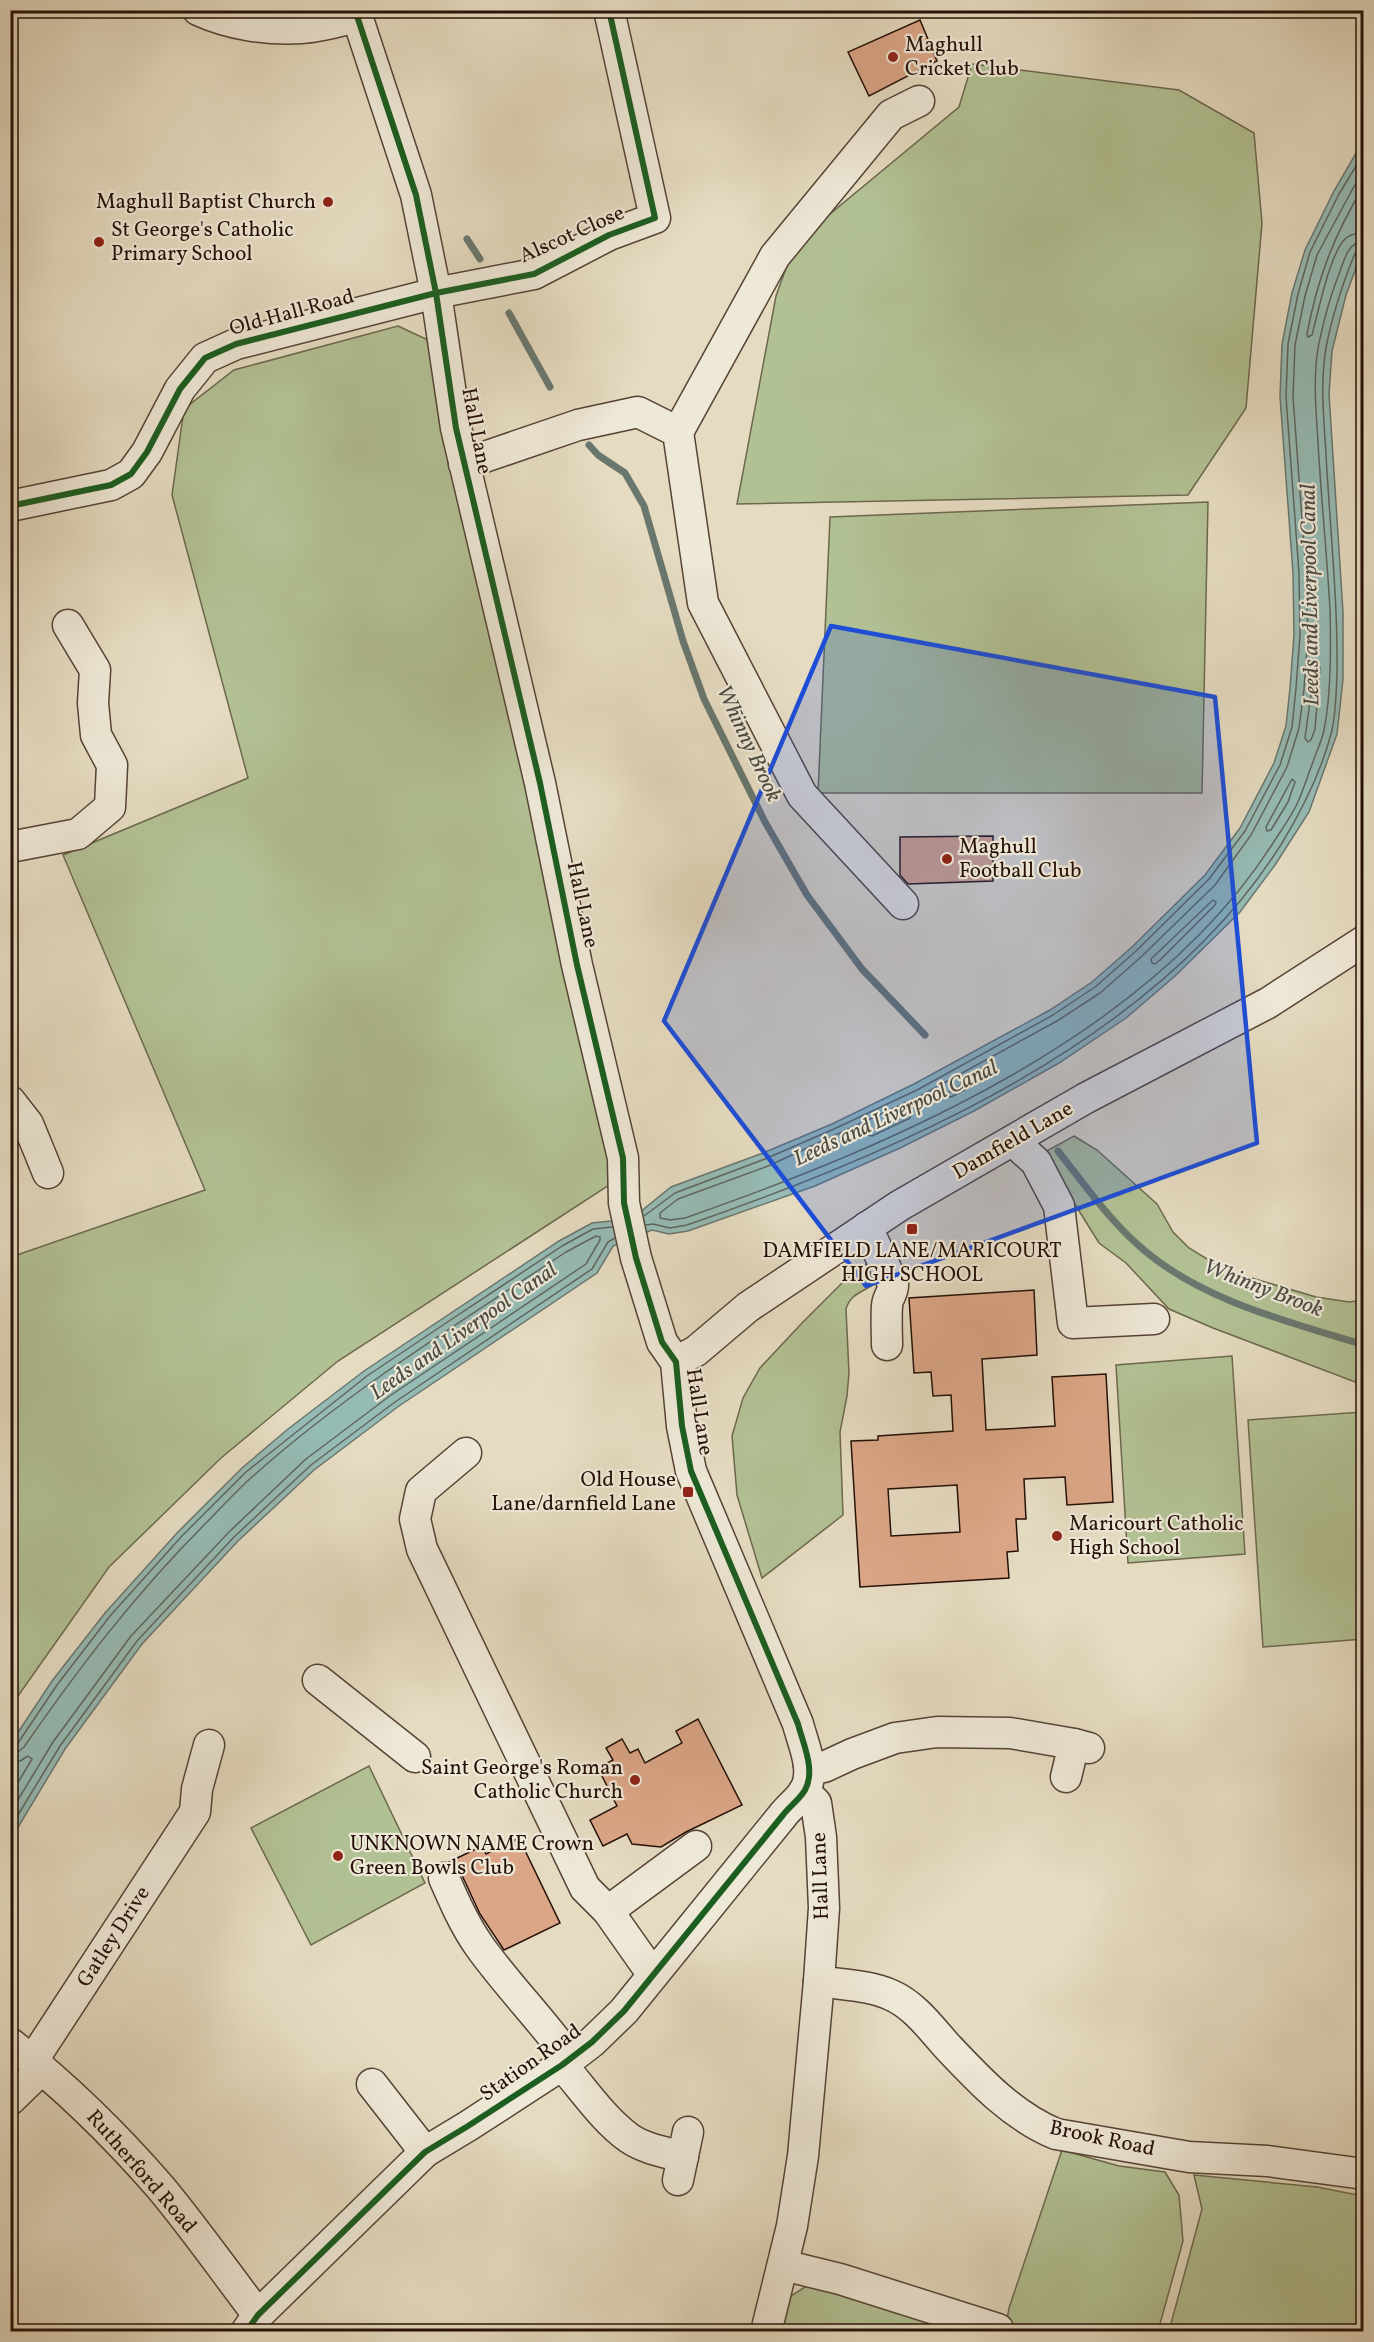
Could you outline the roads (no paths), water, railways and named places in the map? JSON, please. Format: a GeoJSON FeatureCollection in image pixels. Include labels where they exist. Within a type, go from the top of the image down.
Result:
{"type":"FeatureCollection","features":[{"type":"Feature","properties":{"kind":"street"},"geometry":{"type":"LineString","coordinates":[[198,10],[220,20],[304,28],[356,14]]}},
{"type":"Feature","properties":{"kind":"street","name":"Alscot Close"},"geometry":{"type":"LineString","coordinates":[[436,293],[534,274],[609,235],[655,218],[609,10]]}},
{"type":"Feature","properties":{"kind":"street","name":"Hall Lane"},"geometry":{"type":"LineString","coordinates":[[356,14],[416,195],[436,293],[456,428],[540,783],[577,965],[623,1158],[626,1214],[636,1258],[662,1342],[676,1362],[682,1426],[692,1472],[794,1714],[807,1778],[816,1803],[821,1837],[824,1908],[803,2156],[783,2265],[766,2331]]}},
{"type":"Feature","properties":{"kind":"street"},"geometry":{"type":"LineString","coordinates":[[903,904],[802,795],[703,603],[678,432],[775,256],[891,115],[919,101]]}},
{"type":"Feature","properties":{"kind":"street","name":"Old Hall Road"},"geometry":{"type":"LineString","coordinates":[[10,506],[111,485],[131,474],[147,452],[180,389],[205,358],[236,344],[436,293]]}},
{"type":"Feature","properties":{"kind":"street"},"geometry":{"type":"LineString","coordinates":[[464,464],[578,425],[638,412],[678,432]]}},
{"type":"Feature","properties":{"kind":"street"},"geometry":{"type":"LineString","coordinates":[[10,848],[78,834],[110,807],[112,765],[96,735],[93,703],[95,670],[70,624]]}},
{"type":"Feature","properties":{"kind":"street","name":"Damfield Lane"},"geometry":{"type":"LineString","coordinates":[[676,1362],[696,1351],[748,1307],[867,1227],[1086,1098],[1268,1003],[1364,941]]}},
{"type":"Feature","properties":{"kind":"street"},"geometry":{"type":"LineString","coordinates":[[10,1101],[28,1124],[48,1173]]}},
{"type":"Feature","properties":{"kind":"street"},"geometry":{"type":"LineString","coordinates":[[1013,1141],[1036,1162],[1059,1206],[1073,1323],[1154,1319]]}},
{"type":"Feature","properties":{"kind":"street"},"geometry":{"type":"LineString","coordinates":[[867,1227],[893,1284],[887,1307],[887,1345]]}},
{"type":"Feature","properties":{"kind":"street"},"geometry":{"type":"LineString","coordinates":[[466,1453],[421,1491],[415,1519],[422,1549],[453,1618],[585,1888],[608,1911],[653,1975]]}},
{"type":"Feature","properties":{"kind":"street"},"geometry":{"type":"LineString","coordinates":[[318,1680],[415,1757]]}},
{"type":"Feature","properties":{"kind":"street"},"geometry":{"type":"LineString","coordinates":[[807,1778],[852,1754],[895,1738],[937,1732],[1010,1733],[1081,1746],[1066,1777]]}},
{"type":"Feature","properties":{"kind":"street","name":"Gatley Drive"},"geometry":{"type":"LineString","coordinates":[[10,2100],[29,2057],[195,1812],[197,1790],[209,1745]]}},
{"type":"Feature","properties":{"kind":"street","name":"Station Road"},"geometry":{"type":"LineString","coordinates":[[252,2323],[425,2152],[566,2062],[592,2042],[624,2011],[783,1815],[807,1778]]}},
{"type":"Feature","properties":{"kind":"street"},"geometry":{"type":"LineString","coordinates":[[608,1911],[696,1846]]}},
{"type":"Feature","properties":{"kind":"street"},"geometry":{"type":"LineString","coordinates":[[444,1878],[453,1900],[479,1946],[542,2021],[566,2062],[613,2124],[630,2138],[648,2147],[683,2156]]}},
{"type":"Feature","properties":{"kind":"street","name":"Brook Road"},"geometry":{"type":"LineString","coordinates":[[819,1981],[875,1989],[894,1996],[914,2010],[965,2066],[1005,2102],[1037,2126],[1056,2134],[1189,2157],[1268,2161],[1364,2174]]}},
{"type":"Feature","properties":{"kind":"street","name":"Rutherford Road"},"geometry":{"type":"LineString","coordinates":[[29,2057],[92,2114],[162,2190],[252,2323]]}},
{"type":"Feature","properties":{"kind":"street"},"geometry":{"type":"LineString","coordinates":[[372,2084],[425,2152]]}},
{"type":"Feature","properties":{"kind":"street"},"geometry":{"type":"LineString","coordinates":[[783,2265],[840,2279],[999,2329]]}},
{"type":"Feature","properties":{"kind":"water","name":"Leeds and Liverpool Canal"},"geometry":{"type":"Polygon","coordinates":[[[1363,141],[1363,249],[1346,295],[1332,351],[1329,394],[1343,612],[1343,679],[1337,734],[1309,812],[1275,865],[1240,912],[1175,976],[1126,1018],[1059,1063],[974,1111],[900,1148],[815,1186],[688,1231],[669,1234],[652,1230],[613,1246],[597,1273],[399,1406],[314,1470],[238,1541],[142,1644],[65,1749],[11,1839],[11,1743],[52,1681],[105,1613],[177,1533],[242,1468],[288,1429],[364,1371],[559,1241],[592,1223],[611,1221],[640,1212],[671,1187],[763,1153],[832,1124],[914,1084],[1050,1010],[1092,982],[1132,947],[1205,875],[1240,828],[1274,763],[1286,726],[1294,635],[1293,573],[1280,397],[1282,344],[1292,293],[1305,250],[1334,191],[1363,141]]]}},
{"type":"Feature","properties":{"kind":"waterway","name":"Whinny Brook"},"geometry":{"type":"LineString","coordinates":[[467,239],[480,259]]}},
{"type":"Feature","properties":{"kind":"waterway","name":"Whinny Brook"},"geometry":{"type":"LineString","coordinates":[[509,313],[550,387]]}},
{"type":"Feature","properties":{"kind":"waterway","name":"Whinny Brook"},"geometry":{"type":"LineString","coordinates":[[589,445],[598,455],[625,473],[644,506],[683,641],[704,699],[765,822],[807,895],[862,969],[925,1035]]}},
{"type":"Feature","properties":{"kind":"waterway","name":"Whinny Brook"},"geometry":{"type":"LineString","coordinates":[[1058,1151],[1121,1228],[1145,1251],[1169,1269],[1222,1297],[1278,1319],[1364,1345]]}},
{"type":"Feature","properties":{"kind":"place","name":"Maghull Cricket Club"},"geometry":{"type":"Point","coordinates":[893,57]}},
{"type":"Feature","properties":{"kind":"place","name":"Maghull Baptist Church"},"geometry":{"type":"Point","coordinates":[328,202]}},
{"type":"Feature","properties":{"kind":"place","name":"St George's Catholic Primary School"},"geometry":{"type":"Point","coordinates":[99,242]}},
{"type":"Feature","properties":{"kind":"place","name":"Maghull Football Club"},"geometry":{"type":"Point","coordinates":[947,859]}},
{"type":"Feature","properties":{"kind":"place","name":"DAMFIELD LANE/MARICOURT HIGH SCHOOL"},"geometry":{"type":"Point","coordinates":[912,1229]}},
{"type":"Feature","properties":{"kind":"place","name":"Old House Lane/darnfield Lane"},"geometry":{"type":"Point","coordinates":[688,1492]}},
{"type":"Feature","properties":{"kind":"place","name":"Maricourt Catholic High School"},"geometry":{"type":"Point","coordinates":[1057,1536]}},
{"type":"Feature","properties":{"kind":"place","name":"Saint George's Roman Catholic Church"},"geometry":{"type":"Point","coordinates":[635,1780]}},
{"type":"Feature","properties":{"kind":"place","name":"UNKNOWN NAME Crown Green Bowls Club"},"geometry":{"type":"Point","coordinates":[338,1856]}}]}
